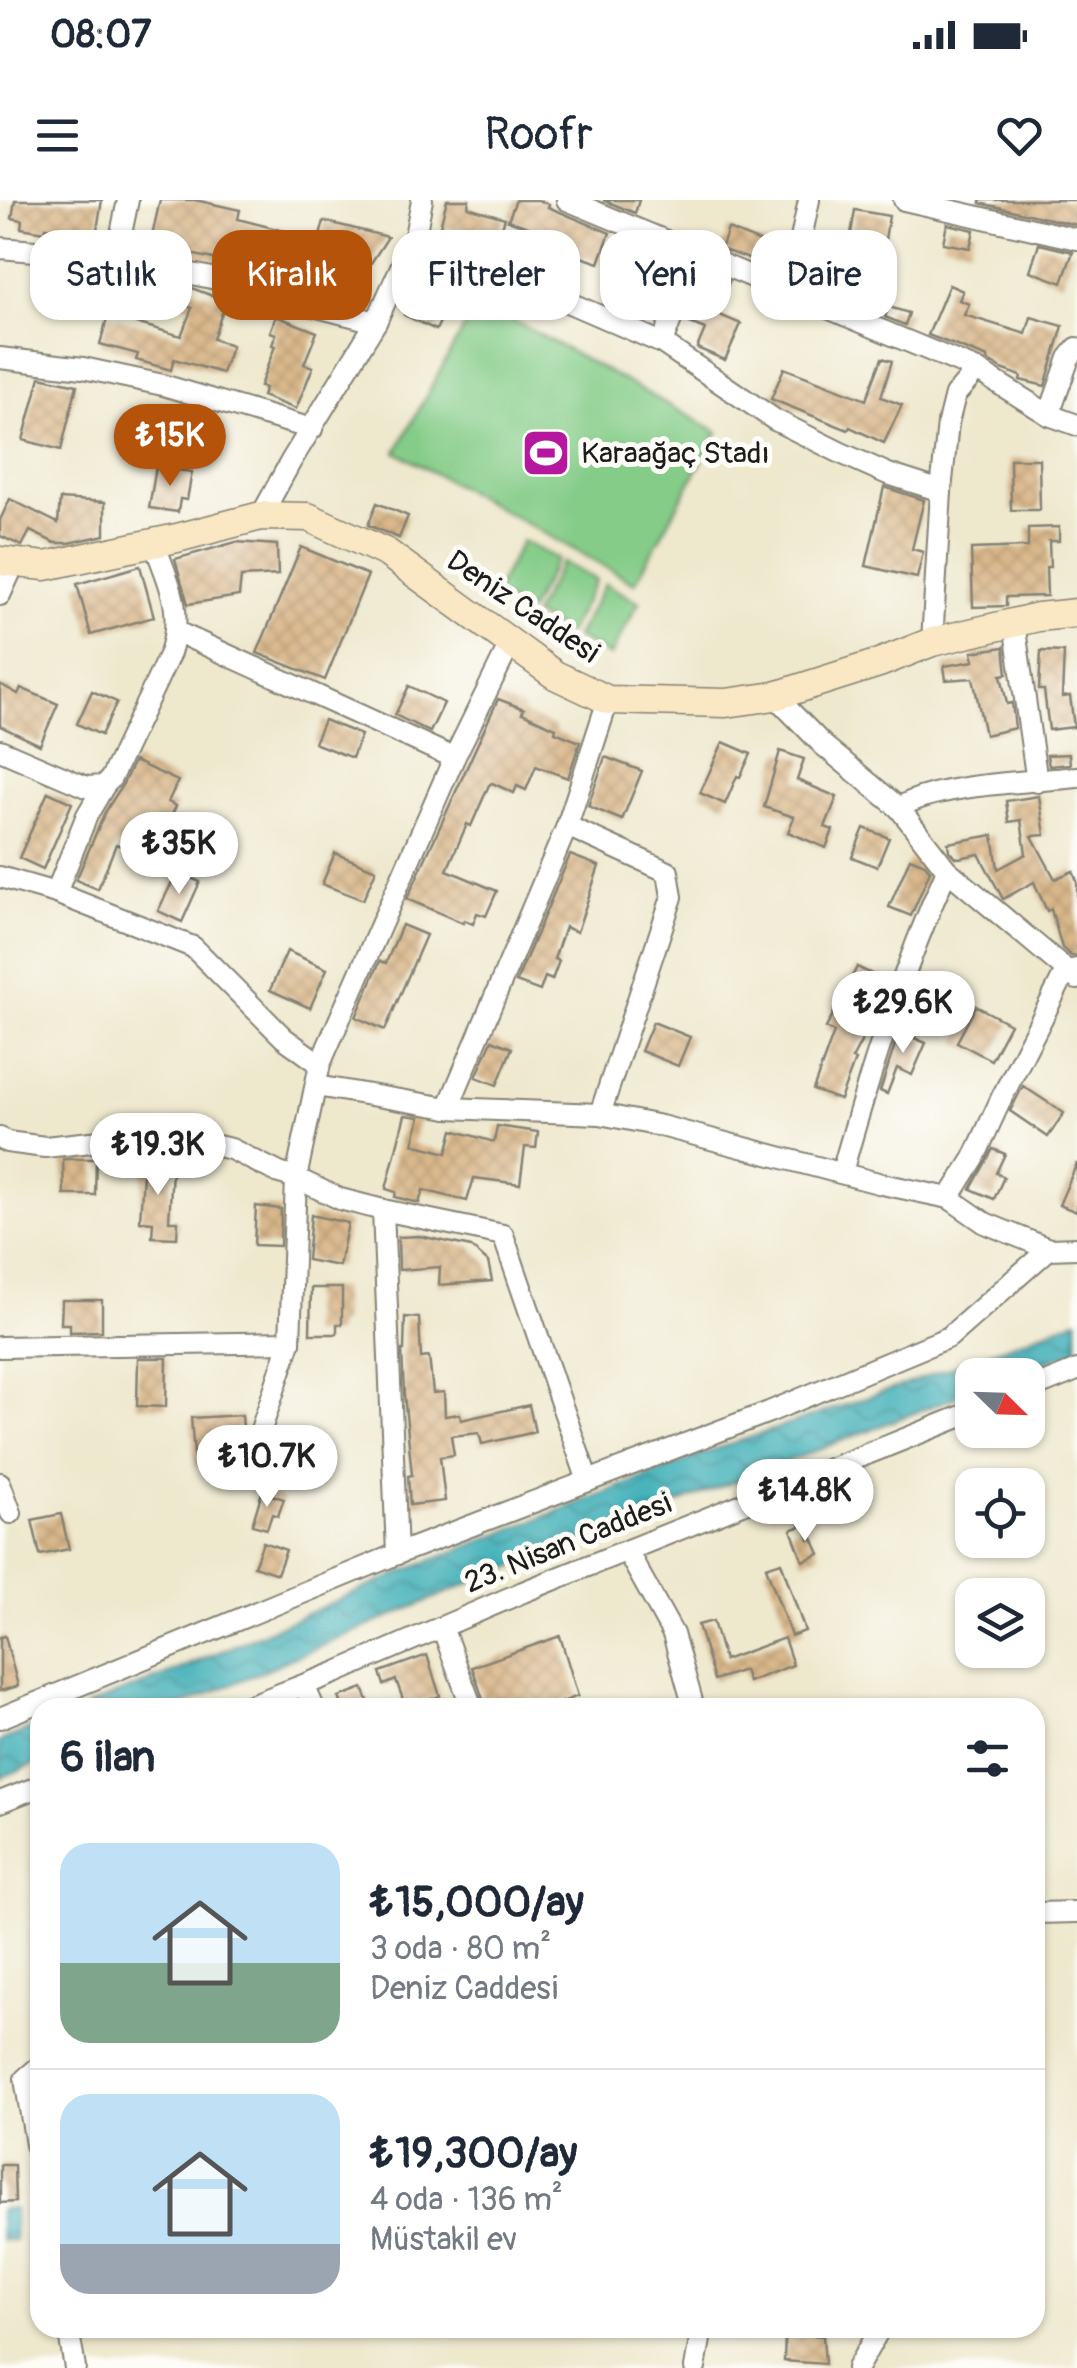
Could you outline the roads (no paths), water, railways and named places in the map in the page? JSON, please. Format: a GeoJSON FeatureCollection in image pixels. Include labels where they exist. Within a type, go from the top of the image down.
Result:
{"type":"FeatureCollection","features":[{"type":"Feature","properties":{"kind":"street"},"geometry":{"type":"LineString","coordinates":[[122,230],[128,200]]}},
{"type":"Feature","properties":{"kind":"street"},"geometry":{"type":"LineString","coordinates":[[416,230],[422,200]]}},
{"type":"Feature","properties":{"kind":"street"},"geometry":{"type":"LineString","coordinates":[[567,200],[639,230]]}},
{"type":"Feature","properties":{"kind":"street"},"geometry":{"type":"LineString","coordinates":[[803,230],[809,200]]}},
{"type":"Feature","properties":{"kind":"street"},"geometry":{"type":"LineString","coordinates":[[904,200],[1077,240]]}},
{"type":"Feature","properties":{"kind":"street"},"geometry":{"type":"LineString","coordinates":[[0,248],[30,251]]}},
{"type":"Feature","properties":{"kind":"street"},"geometry":{"type":"LineString","coordinates":[[192,274],[376,322]]}},
{"type":"Feature","properties":{"kind":"street"},"geometry":{"type":"LineString","coordinates":[[261,516],[376,322],[392,287]]}},
{"type":"Feature","properties":{"kind":"street"},"geometry":{"type":"LineString","coordinates":[[580,307],[662,343],[774,420],[888,474],[940,491]]}},
{"type":"Feature","properties":{"kind":"street"},"geometry":{"type":"LineString","coordinates":[[662,343],[671,320]]}},
{"type":"Feature","properties":{"kind":"street"},"geometry":{"type":"LineString","coordinates":[[857,320],[977,370],[1048,415],[1077,425]]}},
{"type":"Feature","properties":{"kind":"street"},"geometry":{"type":"LineString","coordinates":[[1048,415],[1069,358],[1077,348]]}},
{"type":"Feature","properties":{"kind":"street"},"geometry":{"type":"LineString","coordinates":[[0,358],[84,368],[163,385],[312,429]]}},
{"type":"Feature","properties":{"kind":"street"},"geometry":{"type":"LineString","coordinates":[[932,642],[940,491],[948,424],[956,395],[977,370]]}},
{"type":"Feature","properties":{"kind":"street","name":"Deniz Caddesi"},"geometry":{"type":"LineString","coordinates":[[7,562],[45,566],[261,516],[308,517],[387,552],[555,675],[608,700],[726,704],[775,696],[932,642],[1077,612]]}},
{"type":"Feature","properties":{"kind":"street"},"geometry":{"type":"LineString","coordinates":[[56,893],[87,815],[110,778],[177,632],[173,598],[154,543]]}},
{"type":"Feature","properties":{"kind":"street"},"geometry":{"type":"LineString","coordinates":[[0,594],[7,562]]}},
{"type":"Feature","properties":{"kind":"street"},"geometry":{"type":"LineString","coordinates":[[1014,623],[1037,782]]}},
{"type":"Feature","properties":{"kind":"street"},"geometry":{"type":"LineString","coordinates":[[177,632],[454,758]]}},
{"type":"Feature","properties":{"kind":"street"},"geometry":{"type":"LineString","coordinates":[[252,1456],[290,1342],[296,1178],[320,1064],[454,758],[510,644]]}},
{"type":"Feature","properties":{"kind":"street"},"geometry":{"type":"LineString","coordinates":[[775,696],[823,745],[899,808],[947,870],[1073,973],[949,1198]]}},
{"type":"Feature","properties":{"kind":"street"},"geometry":{"type":"LineString","coordinates":[[448,1108],[567,826],[608,700]]}},
{"type":"Feature","properties":{"kind":"street"},"geometry":{"type":"LineString","coordinates":[[0,750],[86,787],[104,786]]}},
{"type":"Feature","properties":{"kind":"street"},"geometry":{"type":"LineString","coordinates":[[899,808],[910,801],[949,791],[1077,777]]}},
{"type":"Feature","properties":{"kind":"street"},"geometry":{"type":"LineString","coordinates":[[567,826],[668,872],[672,897],[600,1114]]}},
{"type":"Feature","properties":{"kind":"street"},"geometry":{"type":"LineString","coordinates":[[842,1172],[911,953],[947,870]]}},
{"type":"Feature","properties":{"kind":"street"},"geometry":{"type":"LineString","coordinates":[[0,878],[56,893],[193,947],[284,1038],[320,1064]]}},
{"type":"Feature","properties":{"kind":"street"},"geometry":{"type":"LineString","coordinates":[[316,1086],[448,1108],[600,1114],[661,1126],[949,1198],[985,1222],[1050,1249],[1077,1248]]}},
{"type":"Feature","properties":{"kind":"street"},"geometry":{"type":"LineString","coordinates":[[0,1138],[45,1147],[146,1136],[182,1138],[231,1149],[340,1199],[504,1235],[588,1481]]}},
{"type":"Feature","properties":{"kind":"street"},"geometry":{"type":"LineString","coordinates":[[383,1210],[398,1554]]}},
{"type":"Feature","properties":{"kind":"street"},"geometry":{"type":"LineString","coordinates":[[49,1698],[398,1554],[768,1412],[949,1337],[1050,1249]]}},
{"type":"Feature","properties":{"kind":"street"},"geometry":{"type":"LineString","coordinates":[[0,1347],[290,1342]]}},
{"type":"Feature","properties":{"kind":"street"},"geometry":{"type":"LineString","coordinates":[[1045,1383],[1077,1370]]}},
{"type":"Feature","properties":{"kind":"street","name":"23. Nisan Caddesi"},"geometry":{"type":"LineString","coordinates":[[270,1698],[955,1419]]}},
{"type":"Feature","properties":{"kind":"street"},"geometry":{"type":"LineString","coordinates":[[0,1482],[11,1513]]}},
{"type":"Feature","properties":{"kind":"street"},"geometry":{"type":"LineString","coordinates":[[627,1551],[672,1634],[691,1698]]}},
{"type":"Feature","properties":{"kind":"street"},"geometry":{"type":"LineString","coordinates":[[442,1627],[468,1698]]}},
{"type":"Feature","properties":{"kind":"street"},"geometry":{"type":"LineString","coordinates":[[304,1685],[310,1698]]}},
{"type":"Feature","properties":{"kind":"street"},"geometry":{"type":"LineString","coordinates":[[0,1718],[30,1706]]}},
{"type":"Feature","properties":{"kind":"street"},"geometry":{"type":"LineString","coordinates":[[0,1802],[30,1790]]}},
{"type":"Feature","properties":{"kind":"street"},"geometry":{"type":"LineString","coordinates":[[1045,1913],[1077,1912]]}},
{"type":"Feature","properties":{"kind":"street"},"geometry":{"type":"LineString","coordinates":[[30,2075],[25,2079],[30,2109]]}},
{"type":"Feature","properties":{"kind":"street"},"geometry":{"type":"LineString","coordinates":[[70,2338],[76,2368]]}},
{"type":"Feature","properties":{"kind":"street"},"geometry":{"type":"LineString","coordinates":[[694,2368],[700,2338]]}},
{"type":"Feature","properties":{"kind":"street"},"geometry":{"type":"LineString","coordinates":[[857,2368],[874,2338]]}},
{"type":"Feature","properties":{"kind":"water"},"geometry":{"type":"Polygon","coordinates":[[[1077,1319],[1077,1350],[1045,1362],[1045,1358],[975,1358],[1077,1319]]]}},
{"type":"Feature","properties":{"kind":"water"},"geometry":{"type":"Polygon","coordinates":[[[955,1366],[955,1397],[467,1584],[199,1698],[108,1698],[407,1570],[713,1450],[955,1366]]]}},
{"type":"Feature","properties":{"kind":"water"},"geometry":{"type":"Polygon","coordinates":[[[30,1729],[30,1766],[0,1778],[0,1741],[30,1729]]]}},
{"type":"Feature","properties":{"kind":"water"},"geometry":{"type":"Polygon","coordinates":[[[0,2209],[14,2209],[15,2240],[1,2240],[0,2209]]]}},
{"type":"Feature","properties":{"kind":"place","name":"Karaağaç Stadı"},"geometry":{"type":"Point","coordinates":[546,453]}}]}
